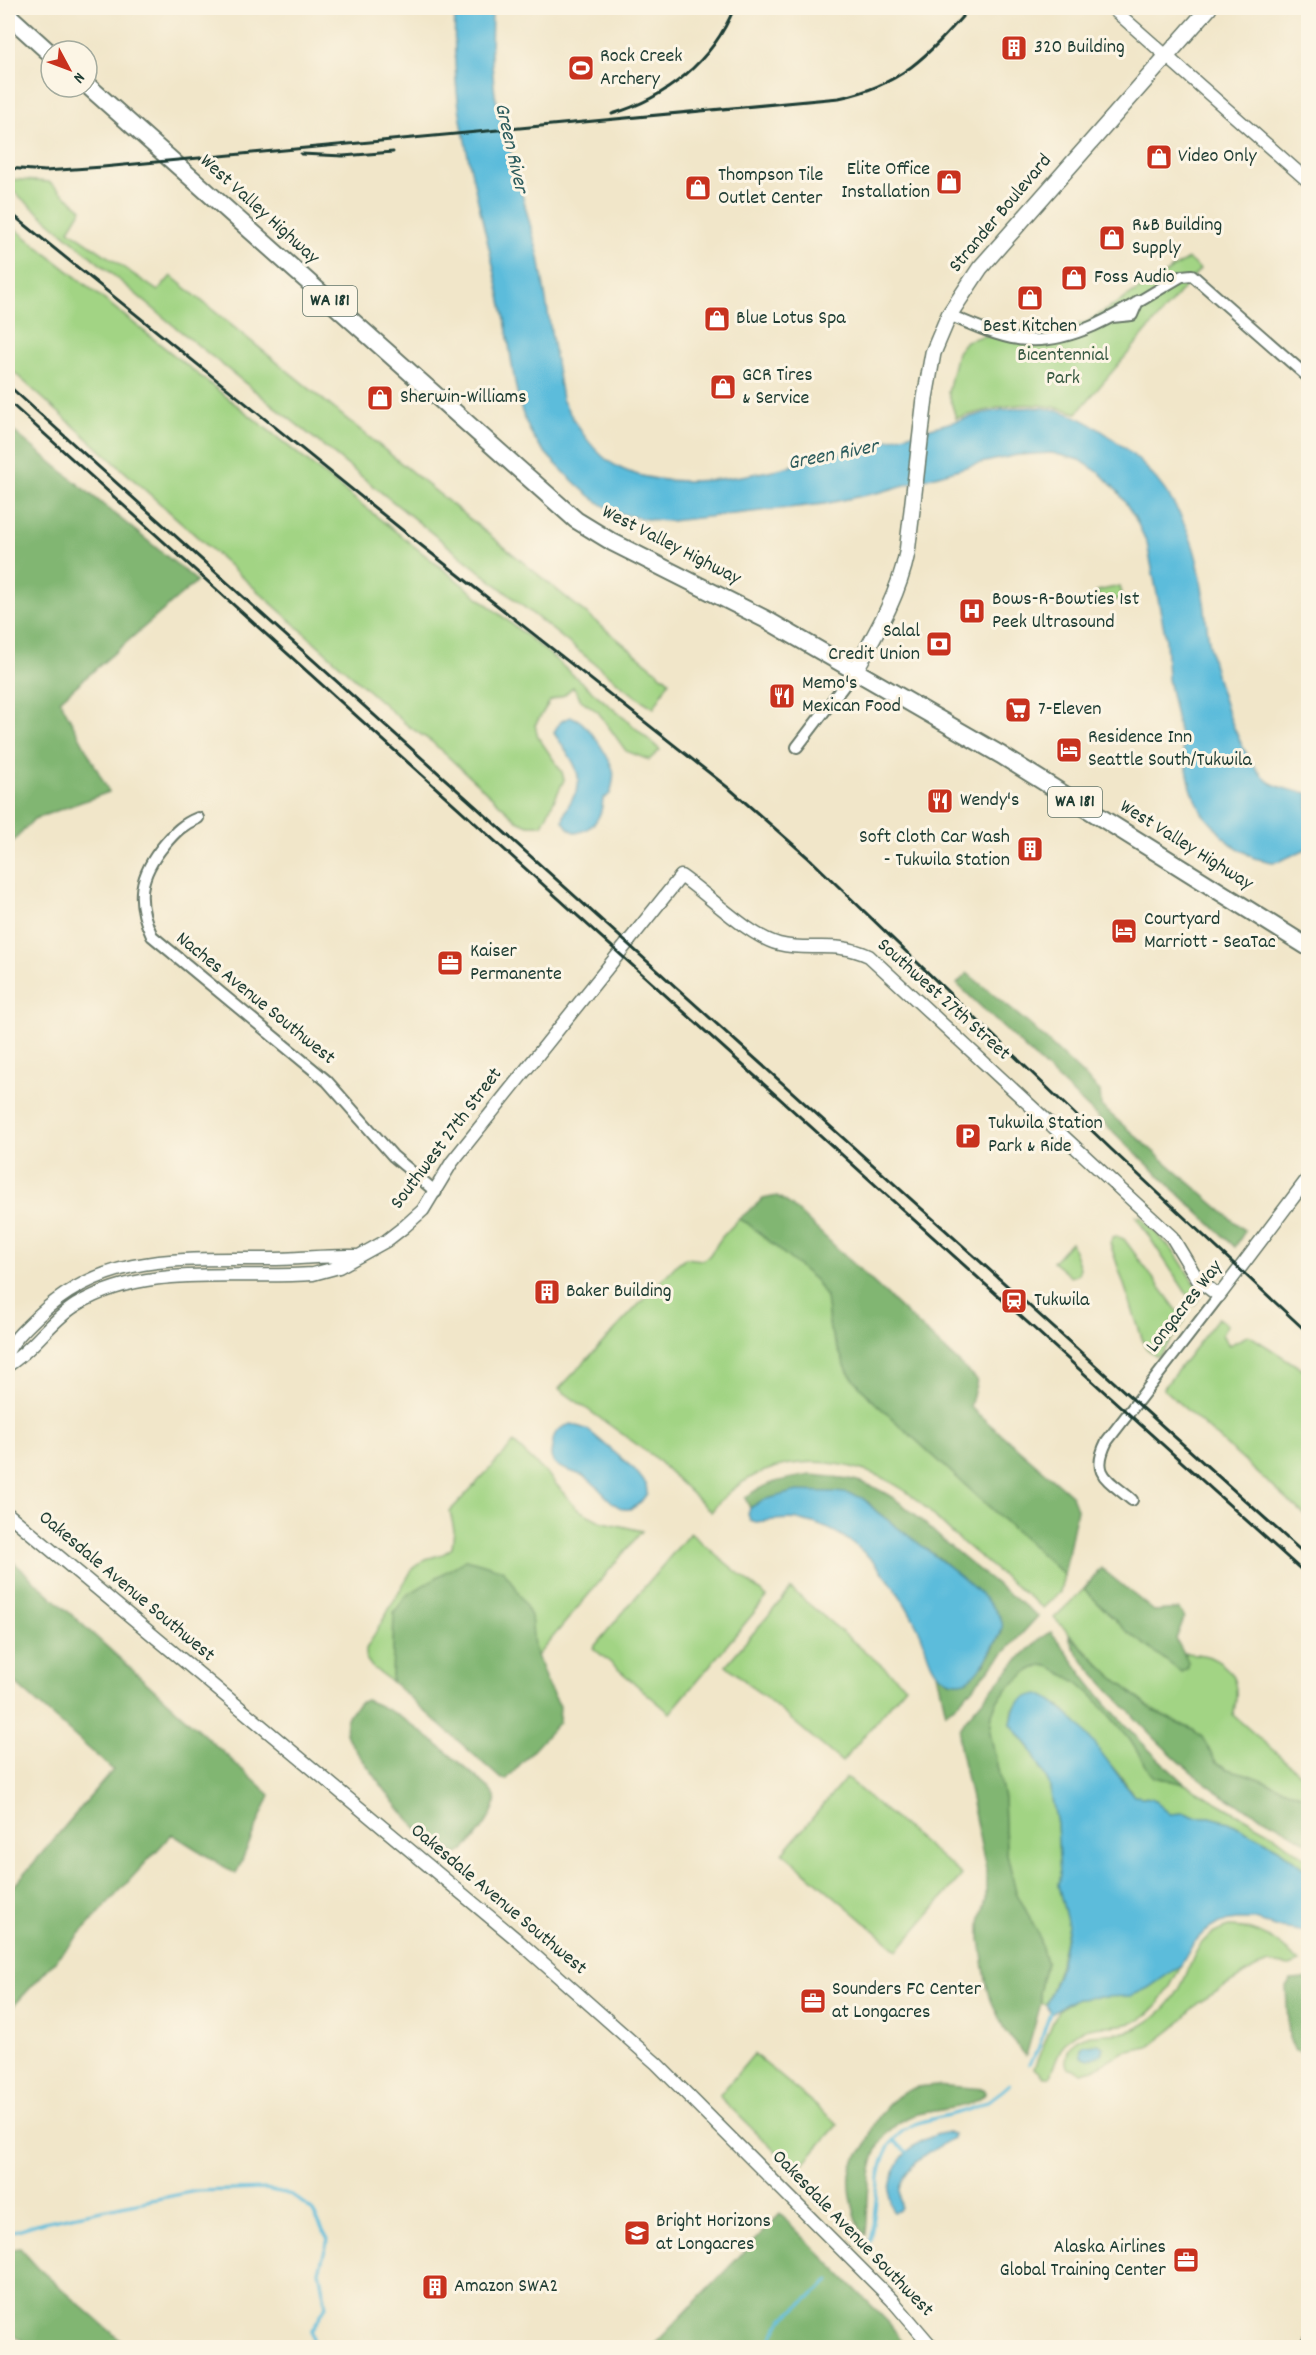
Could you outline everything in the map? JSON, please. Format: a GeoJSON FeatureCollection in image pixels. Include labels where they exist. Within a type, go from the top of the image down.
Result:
{"type":"FeatureCollection","features":[{"type":"Feature","properties":{"kind":"main road","name":"Strander Boulevard"},"geometry":{"type":"LineString","coordinates":[[855,671],[895,598],[908,553],[925,398],[933,353],[949,315],[980,268],[1209,8]]}},
{"type":"Feature","properties":{"kind":"main road"},"geometry":{"type":"LineString","coordinates":[[8,15],[39,43]]}},
{"type":"Feature","properties":{"kind":"main road","name":"West Valley Highway"},"geometry":{"type":"LineString","coordinates":[[99,96],[576,520],[612,542],[716,592],[1001,755],[1308,947]]}},
{"type":"Feature","properties":{"kind":"street"},"geometry":{"type":"LineString","coordinates":[[1112,8],[1308,181]]}},
{"type":"Feature","properties":{"kind":"street"},"geometry":{"type":"LineString","coordinates":[[949,315],[994,333],[1026,340],[1071,336],[1101,321],[1132,315],[1138,301],[1182,276],[1192,275],[1308,377]]}},
{"type":"Feature","properties":{"kind":"street","name":"Strander Boulevard"},"geometry":{"type":"LineString","coordinates":[[797,747],[855,671]]}},
{"type":"Feature","properties":{"kind":"street","name":"Naches Avenue Southwest"},"geometry":{"type":"LineString","coordinates":[[198,818],[177,830],[150,863],[146,874],[142,906],[152,936],[327,1081],[393,1156],[436,1192]]}},
{"type":"Feature","properties":{"kind":"street","name":"Southwest 27th Street"},"geometry":{"type":"LineString","coordinates":[[8,1365],[21,1357],[75,1306],[107,1289],[153,1277],[313,1274],[339,1267],[386,1241],[423,1210],[436,1192],[452,1162],[681,876],[759,937],[786,945],[849,948],[869,956],[1172,1237],[1198,1280],[1219,1296]]}},
{"type":"Feature","properties":{"kind":"street","name":"Longacres Way"},"geometry":{"type":"LineString","coordinates":[[1132,1500],[1102,1473],[1099,1462],[1107,1441],[1308,1178]]}},
{"type":"Feature","properties":{"kind":"street","name":"Southwest 27th Street"},"geometry":{"type":"LineString","coordinates":[[8,1351],[26,1328],[55,1302],[98,1276],[125,1267],[160,1260],[356,1256]]}},
{"type":"Feature","properties":{"kind":"street","name":"Oakesdale Avenue Southwest"},"geometry":{"type":"LineString","coordinates":[[8,1514],[514,1938],[657,2064],[892,2300],[933,2348]]}},
{"type":"Feature","properties":{"kind":"street"},"geometry":{"type":"LineString","coordinates":[[1303,2348],[1308,2341]]}},
{"type":"Feature","properties":{"kind":"green space"},"geometry":{"type":"Polygon","coordinates":[[[8,179],[49,182],[82,209],[69,230],[158,291],[171,276],[669,681],[654,708],[635,696],[174,326],[8,187],[8,179]]]}},
{"type":"Feature","properties":{"kind":"green space"},"geometry":{"type":"Polygon","coordinates":[[[8,223],[547,652],[660,750],[649,760],[626,751],[598,712],[581,700],[573,687],[564,695],[550,701],[535,725],[538,737],[562,772],[564,780],[542,825],[528,825],[517,820],[431,741],[408,726],[8,367],[8,223]]]}},
{"type":"Feature","properties":{"kind":"green space","name":"Bicentennial Park"},"geometry":{"type":"Polygon","coordinates":[[[1188,259],[1200,269],[1077,413],[1030,404],[1002,407],[956,418],[948,392],[957,352],[966,341],[983,336],[1069,327],[1087,322],[1188,259]]]}},
{"type":"Feature","properties":{"kind":"green space"},"geometry":{"type":"Polygon","coordinates":[[[8,427],[197,581],[60,700],[109,792],[34,819],[8,847],[8,427]]]}},
{"type":"Feature","properties":{"kind":"green space"},"geometry":{"type":"Polygon","coordinates":[[[1120,586],[1123,598],[1101,604],[1097,591],[1120,586]]]}},
{"type":"Feature","properties":{"kind":"green space"},"geometry":{"type":"Polygon","coordinates":[[[967,973],[1029,1024],[1100,1091],[1101,1106],[1245,1231],[1235,1247],[957,984],[967,973]]]}},
{"type":"Feature","properties":{"kind":"green space"},"geometry":{"type":"Polygon","coordinates":[[[777,1196],[791,1205],[977,1380],[970,1407],[1072,1496],[1077,1509],[1064,1575],[871,1399],[848,1372],[830,1330],[826,1297],[815,1280],[747,1223],[739,1219],[763,1199],[777,1196]]]}},
{"type":"Feature","properties":{"kind":"green space"},"geometry":{"type":"Polygon","coordinates":[[[1135,1215],[1138,1219],[1140,1216],[1175,1253],[1202,1295],[1194,1305],[1135,1215]]]}},
{"type":"Feature","properties":{"kind":"green space"},"geometry":{"type":"Polygon","coordinates":[[[739,1219],[747,1222],[815,1280],[826,1297],[830,1330],[848,1372],[871,1399],[1064,1575],[1060,1592],[1043,1608],[955,1536],[911,1495],[880,1477],[855,1468],[828,1463],[802,1463],[776,1467],[752,1477],[730,1492],[711,1512],[653,1456],[559,1389],[678,1263],[686,1258],[702,1260],[709,1256],[722,1237],[739,1219]]]}},
{"type":"Feature","properties":{"kind":"green space"},"geometry":{"type":"Polygon","coordinates":[[[1116,1236],[1124,1239],[1185,1321],[1160,1355],[1156,1356],[1145,1347],[1110,1243],[1116,1236]]]}},
{"type":"Feature","properties":{"kind":"green space"},"geometry":{"type":"Polygon","coordinates":[[[1071,1242],[1080,1268],[1078,1274],[1071,1277],[1053,1262],[1071,1242]]]}},
{"type":"Feature","properties":{"kind":"green space"},"geometry":{"type":"Polygon","coordinates":[[[1218,1318],[1227,1325],[1222,1335],[1229,1345],[1249,1335],[1308,1373],[1308,1518],[1163,1389],[1218,1318]]]}},
{"type":"Feature","properties":{"kind":"green space"},"geometry":{"type":"Polygon","coordinates":[[[514,1443],[550,1477],[577,1509],[600,1521],[642,1531],[537,1656],[534,1647],[394,1613],[392,1682],[372,1667],[366,1659],[366,1649],[413,1568],[426,1559],[443,1554],[452,1548],[454,1530],[450,1511],[514,1443]]]}},
{"type":"Feature","properties":{"kind":"green space"},"geometry":{"type":"Polygon","coordinates":[[[811,1475],[853,1480],[889,1495],[1003,1590],[1038,1616],[961,1700],[946,1713],[937,1673],[951,1682],[985,1664],[1002,1632],[1002,1623],[996,1612],[939,1558],[914,1541],[868,1502],[763,1500],[750,1508],[745,1498],[769,1484],[811,1475]]]}},
{"type":"Feature","properties":{"kind":"green space"},"geometry":{"type":"Polygon","coordinates":[[[690,1533],[767,1597],[670,1713],[593,1648],[690,1533]]]}},
{"type":"Feature","properties":{"kind":"green space"},"geometry":{"type":"Polygon","coordinates":[[[8,1557],[270,1795],[236,1874],[172,1834],[8,2012],[8,1893],[113,1770],[8,1677],[8,1557]]]}},
{"type":"Feature","properties":{"kind":"green space"},"geometry":{"type":"Polygon","coordinates":[[[467,1559],[503,1570],[515,1586],[531,1616],[534,1647],[548,1686],[560,1706],[559,1722],[506,1780],[500,1778],[392,1682],[394,1613],[407,1595],[467,1559]]]}},
{"type":"Feature","properties":{"kind":"green space"},"geometry":{"type":"Polygon","coordinates":[[[1101,1568],[1154,1611],[1179,1609],[1184,1618],[1176,1639],[1188,1662],[1188,1668],[1181,1672],[1123,1628],[1084,1589],[1101,1568]]]}},
{"type":"Feature","properties":{"kind":"green space"},"geometry":{"type":"Polygon","coordinates":[[[791,1589],[906,1686],[842,1762],[726,1665],[791,1589]]]}},
{"type":"Feature","properties":{"kind":"green space"},"geometry":{"type":"Polygon","coordinates":[[[1084,1589],[1123,1628],[1188,1662],[1184,1653],[1209,1657],[1227,1668],[1236,1689],[1233,1715],[1308,1781],[1308,1798],[1227,1769],[1216,1762],[1202,1737],[1193,1730],[1154,1711],[1109,1674],[1054,1618],[1084,1589]]]}},
{"type":"Feature","properties":{"kind":"green space"},"geometry":{"type":"Polygon","coordinates":[[[1051,1632],[1112,1710],[1185,1784],[1151,1774],[1130,1740],[1092,1695],[1077,1682],[1049,1666],[1041,1665],[1029,1671],[1008,1688],[997,1701],[992,1714],[990,1732],[1004,1799],[1006,1850],[1016,1892],[1037,1931],[1046,1962],[1039,1993],[1041,2003],[1026,2056],[1005,2031],[991,2000],[986,1981],[980,1922],[986,1899],[986,1869],[959,1742],[960,1730],[965,1720],[1020,1658],[1042,1637],[1051,1632]]]}},
{"type":"Feature","properties":{"kind":"green space"},"geometry":{"type":"Polygon","coordinates":[[[1069,1635],[1109,1674],[1154,1711],[1193,1730],[1202,1737],[1216,1762],[1227,1769],[1308,1798],[1308,1844],[1224,1796],[1190,1771],[1145,1729],[1088,1667],[1074,1648],[1069,1635]]]}},
{"type":"Feature","properties":{"kind":"green space"},"geometry":{"type":"Polygon","coordinates":[[[1041,1665],[1066,1674],[1090,1693],[1129,1738],[1154,1777],[1185,1784],[1273,1834],[1308,1860],[1308,1872],[1278,1848],[1229,1822],[1210,1817],[1195,1817],[1185,1813],[1170,1814],[1151,1798],[1134,1796],[1125,1782],[1060,1705],[1018,1703],[1013,1709],[1011,1724],[1030,1748],[1049,1783],[1057,1824],[1060,1874],[1058,1885],[1068,1925],[1059,1968],[1046,2005],[1041,2003],[1039,1993],[1046,1962],[1037,1931],[1016,1892],[1006,1850],[1004,1799],[990,1732],[992,1714],[997,1701],[1007,1688],[1041,1665]]]}},
{"type":"Feature","properties":{"kind":"green space"},"geometry":{"type":"Polygon","coordinates":[[[366,1700],[383,1707],[415,1727],[489,1788],[495,1796],[493,1811],[488,1819],[469,1845],[458,1854],[430,1839],[406,1816],[349,1741],[345,1727],[348,1717],[357,1705],[366,1700]]]}},
{"type":"Feature","properties":{"kind":"green space"},"geometry":{"type":"Polygon","coordinates":[[[846,1778],[962,1875],[898,1950],[783,1853],[846,1778]]]}},
{"type":"Feature","properties":{"kind":"green space"},"geometry":{"type":"Polygon","coordinates":[[[1230,1927],[1251,1930],[1268,1937],[1300,1962],[1290,1966],[1269,1963],[1255,1968],[1198,2003],[1174,2028],[1149,2047],[1123,2052],[1094,2070],[1082,2073],[1068,2068],[1066,2063],[1070,2047],[1081,2037],[1129,2031],[1143,2025],[1161,2012],[1179,1989],[1199,1947],[1210,1935],[1230,1927]]]}},
{"type":"Feature","properties":{"kind":"green space"},"geometry":{"type":"Polygon","coordinates":[[[1181,1965],[1163,1998],[1142,2018],[1126,2024],[1090,2028],[1072,2036],[1061,2048],[1050,2077],[1044,2077],[1034,2068],[1058,2010],[1077,1998],[1148,1988],[1181,1965]]]}},
{"type":"Feature","properties":{"kind":"green space"},"geometry":{"type":"Polygon","coordinates":[[[1291,1980],[1308,1980],[1308,2049],[1301,2052],[1295,2051],[1289,2038],[1286,1987],[1291,1980]]]}},
{"type":"Feature","properties":{"kind":"green space"},"geometry":{"type":"Polygon","coordinates":[[[754,2054],[838,2124],[796,2172],[719,2096],[754,2054]]]}},
{"type":"Feature","properties":{"kind":"green space"},"geometry":{"type":"Polygon","coordinates":[[[936,2085],[984,2089],[986,2092],[967,2105],[909,2117],[894,2127],[883,2139],[871,2168],[866,2235],[858,2222],[852,2204],[850,2176],[853,2163],[866,2144],[877,2120],[891,2102],[912,2089],[936,2085]]]}},
{"type":"Feature","properties":{"kind":"green space"},"geometry":{"type":"Polygon","coordinates":[[[780,2214],[889,2323],[907,2347],[652,2347],[780,2214]]]}},
{"type":"Feature","properties":{"kind":"green space"},"geometry":{"type":"Polygon","coordinates":[[[20,2248],[38,2268],[128,2347],[30,2347],[8,2329],[8,2250],[20,2248]]]}},
{"type":"Feature","properties":{"kind":"water","name":"Green River"},"geometry":{"type":"Polygon","coordinates":[[[455,8],[492,8],[491,55],[495,95],[539,257],[562,399],[578,427],[599,453],[616,466],[643,476],[673,481],[706,480],[775,470],[985,413],[1037,407],[1067,413],[1081,419],[1113,439],[1139,460],[1161,485],[1179,512],[1196,555],[1211,654],[1230,718],[1249,758],[1264,778],[1283,788],[1308,793],[1308,848],[1280,861],[1272,862],[1254,858],[1228,842],[1202,813],[1191,788],[1168,679],[1166,639],[1147,543],[1134,516],[1119,493],[1101,474],[1080,460],[1052,453],[1017,455],[976,464],[881,492],[824,504],[671,521],[637,518],[611,510],[589,495],[564,472],[534,438],[527,426],[518,397],[505,320],[459,107],[456,83],[455,8]]]}},
{"type":"Feature","properties":{"kind":"water"},"geometry":{"type":"Polygon","coordinates":[[[572,717],[584,725],[596,739],[614,776],[610,794],[603,799],[599,817],[588,829],[576,833],[563,821],[576,792],[578,777],[572,761],[554,733],[561,722],[572,717]]]}},
{"type":"Feature","properties":{"kind":"water"},"geometry":{"type":"Polygon","coordinates":[[[572,1424],[588,1430],[635,1470],[646,1484],[647,1493],[639,1504],[631,1509],[623,1509],[587,1478],[555,1464],[551,1454],[555,1434],[565,1426],[572,1424]]]}},
{"type":"Feature","properties":{"kind":"water"},"geometry":{"type":"Polygon","coordinates":[[[797,1491],[837,1492],[862,1498],[946,1564],[983,1597],[996,1611],[1002,1622],[1002,1629],[979,1671],[966,1681],[958,1682],[940,1675],[930,1660],[919,1630],[899,1594],[873,1561],[841,1535],[801,1520],[756,1522],[750,1520],[748,1514],[750,1508],[763,1500],[797,1491]]]}},
{"type":"Feature","properties":{"kind":"water"},"geometry":{"type":"Polygon","coordinates":[[[1039,1694],[1053,1701],[1079,1725],[1134,1796],[1151,1798],[1170,1814],[1185,1813],[1195,1817],[1210,1817],[1229,1822],[1278,1848],[1308,1872],[1308,1927],[1301,1931],[1255,1920],[1219,1923],[1204,1932],[1193,1944],[1181,1965],[1148,1988],[1131,1996],[1077,1998],[1050,2013],[1046,2005],[1060,1968],[1068,1925],[1058,1885],[1060,1874],[1057,1824],[1049,1783],[1030,1748],[1011,1724],[1019,1703],[1027,1697],[1039,1694]]]}},
{"type":"Feature","properties":{"kind":"water"},"geometry":{"type":"Polygon","coordinates":[[[1098,2044],[1103,2047],[1101,2055],[1089,2059],[1081,2057],[1081,2048],[1085,2045],[1098,2044]]]}},
{"type":"Feature","properties":{"kind":"water"},"geometry":{"type":"Polygon","coordinates":[[[948,2132],[953,2134],[953,2138],[921,2158],[908,2172],[900,2189],[901,2208],[893,2212],[890,2205],[890,2188],[899,2163],[913,2147],[922,2141],[948,2132]]]}},
{"type":"Feature","properties":{"kind":"waterway"},"geometry":{"type":"LineString","coordinates":[[1029,2064],[1038,2049],[1050,2013]]}},
{"type":"Feature","properties":{"kind":"waterway"},"geometry":{"type":"LineString","coordinates":[[870,2241],[880,2171],[894,2139],[915,2124],[965,2111],[987,2102],[1010,2084]]}},
{"type":"Feature","properties":{"kind":"waterway"},"geometry":{"type":"LineString","coordinates":[[893,2140],[907,2152]]}},
{"type":"Feature","properties":{"kind":"waterway"},"geometry":{"type":"LineString","coordinates":[[8,2233],[43,2222],[196,2191],[266,2189],[292,2195],[312,2210],[328,2239],[319,2271],[326,2306],[311,2332],[315,2348]]}},
{"type":"Feature","properties":{"kind":"waterway"},"geometry":{"type":"LineString","coordinates":[[766,2348],[782,2320],[830,2281]]}},
{"type":"Feature","properties":{"kind":"railway"},"geometry":{"type":"LineString","coordinates":[[612,114],[651,98],[685,75],[714,45],[734,8]]}},
{"type":"Feature","properties":{"kind":"railway"},"geometry":{"type":"LineString","coordinates":[[8,168],[45,171],[103,167],[839,98],[881,85],[898,76],[941,40],[970,8]]}},
{"type":"Feature","properties":{"kind":"railway"},"geometry":{"type":"LineString","coordinates":[[301,154],[343,156],[393,152]]}},
{"type":"Feature","properties":{"kind":"railway"},"geometry":{"type":"LineString","coordinates":[[8,211],[417,542],[731,790],[812,861],[1112,1150],[1308,1333]]}},
{"type":"Feature","properties":{"kind":"railway"},"geometry":{"type":"LineString","coordinates":[[8,385],[1308,1557]]}},
{"type":"Feature","properties":{"kind":"railway"},"geometry":{"type":"LineString","coordinates":[[8,401],[1308,1576]]}},
{"type":"Feature","properties":{"kind":"place","name":"320 Building"},"geometry":{"type":"Point","coordinates":[1014,48]}},
{"type":"Feature","properties":{"kind":"place","name":"Rock Creek Archery"},"geometry":{"type":"Point","coordinates":[581,68]}},
{"type":"Feature","properties":{"kind":"place","name":"Video Only"},"geometry":{"type":"Point","coordinates":[1159,157]}},
{"type":"Feature","properties":{"kind":"place","name":"Elite Office Installation"},"geometry":{"type":"Point","coordinates":[949,182]}},
{"type":"Feature","properties":{"kind":"place","name":"Thompson Tile Outlet Center"},"geometry":{"type":"Point","coordinates":[698,188]}},
{"type":"Feature","properties":{"kind":"place","name":"R&B Building Supply"},"geometry":{"type":"Point","coordinates":[1112,238]}},
{"type":"Feature","properties":{"kind":"place","name":"Foss Audio"},"geometry":{"type":"Point","coordinates":[1074,278]}},
{"type":"Feature","properties":{"kind":"place","name":"Best Kitchen"},"geometry":{"type":"Point","coordinates":[1030,298]}},
{"type":"Feature","properties":{"kind":"place","name":"Blue Lotus Spa"},"geometry":{"type":"Point","coordinates":[717,319]}},
{"type":"Feature","properties":{"kind":"place","name":"GCR Tires & Service"},"geometry":{"type":"Point","coordinates":[723,387]}},
{"type":"Feature","properties":{"kind":"place","name":"Sherwin-Williams"},"geometry":{"type":"Point","coordinates":[380,398]}},
{"type":"Feature","properties":{"kind":"place","name":"Bows-R-Bowties 1st Peek Ultrasound"},"geometry":{"type":"Point","coordinates":[972,611]}},
{"type":"Feature","properties":{"kind":"place","name":"Salal Credit Union"},"geometry":{"type":"Point","coordinates":[939,644]}},
{"type":"Feature","properties":{"kind":"place","name":"Memo's Mexican Food"},"geometry":{"type":"Point","coordinates":[782,696]}},
{"type":"Feature","properties":{"kind":"place","name":"7-Eleven"},"geometry":{"type":"Point","coordinates":[1018,710]}},
{"type":"Feature","properties":{"kind":"place","name":"Residence Inn Seattle South/Tukwila"},"geometry":{"type":"Point","coordinates":[1069,750]}},
{"type":"Feature","properties":{"kind":"place","name":"Wendy's"},"geometry":{"type":"Point","coordinates":[940,801]}},
{"type":"Feature","properties":{"kind":"place","name":"Soft Cloth Car Wash - Tukwila Station"},"geometry":{"type":"Point","coordinates":[1030,849]}},
{"type":"Feature","properties":{"kind":"place","name":"Courtyard Marriott - SeaTac"},"geometry":{"type":"Point","coordinates":[1124,931]}},
{"type":"Feature","properties":{"kind":"place","name":"Kaiser Permanente"},"geometry":{"type":"Point","coordinates":[450,963]}},
{"type":"Feature","properties":{"kind":"place","name":"Tukwila Station Park & Ride"},"geometry":{"type":"Point","coordinates":[968,1136]}},
{"type":"Feature","properties":{"kind":"place","name":"Baker Building"},"geometry":{"type":"Point","coordinates":[547,1292]}},
{"type":"Feature","properties":{"kind":"place","name":"Tukwila"},"geometry":{"type":"Point","coordinates":[1014,1301]}},
{"type":"Feature","properties":{"kind":"place","name":"Sounders FC Center at Longacres"},"geometry":{"type":"Point","coordinates":[813,2001]}},
{"type":"Feature","properties":{"kind":"place","name":"Bright Horizons at Longacres"},"geometry":{"type":"Point","coordinates":[637,2233]}},
{"type":"Feature","properties":{"kind":"place","name":"Alaska Airlines Global Training Center"},"geometry":{"type":"Point","coordinates":[1186,2260]}},
{"type":"Feature","properties":{"kind":"place","name":"Amazon SWA2"},"geometry":{"type":"Point","coordinates":[435,2287]}}]}
